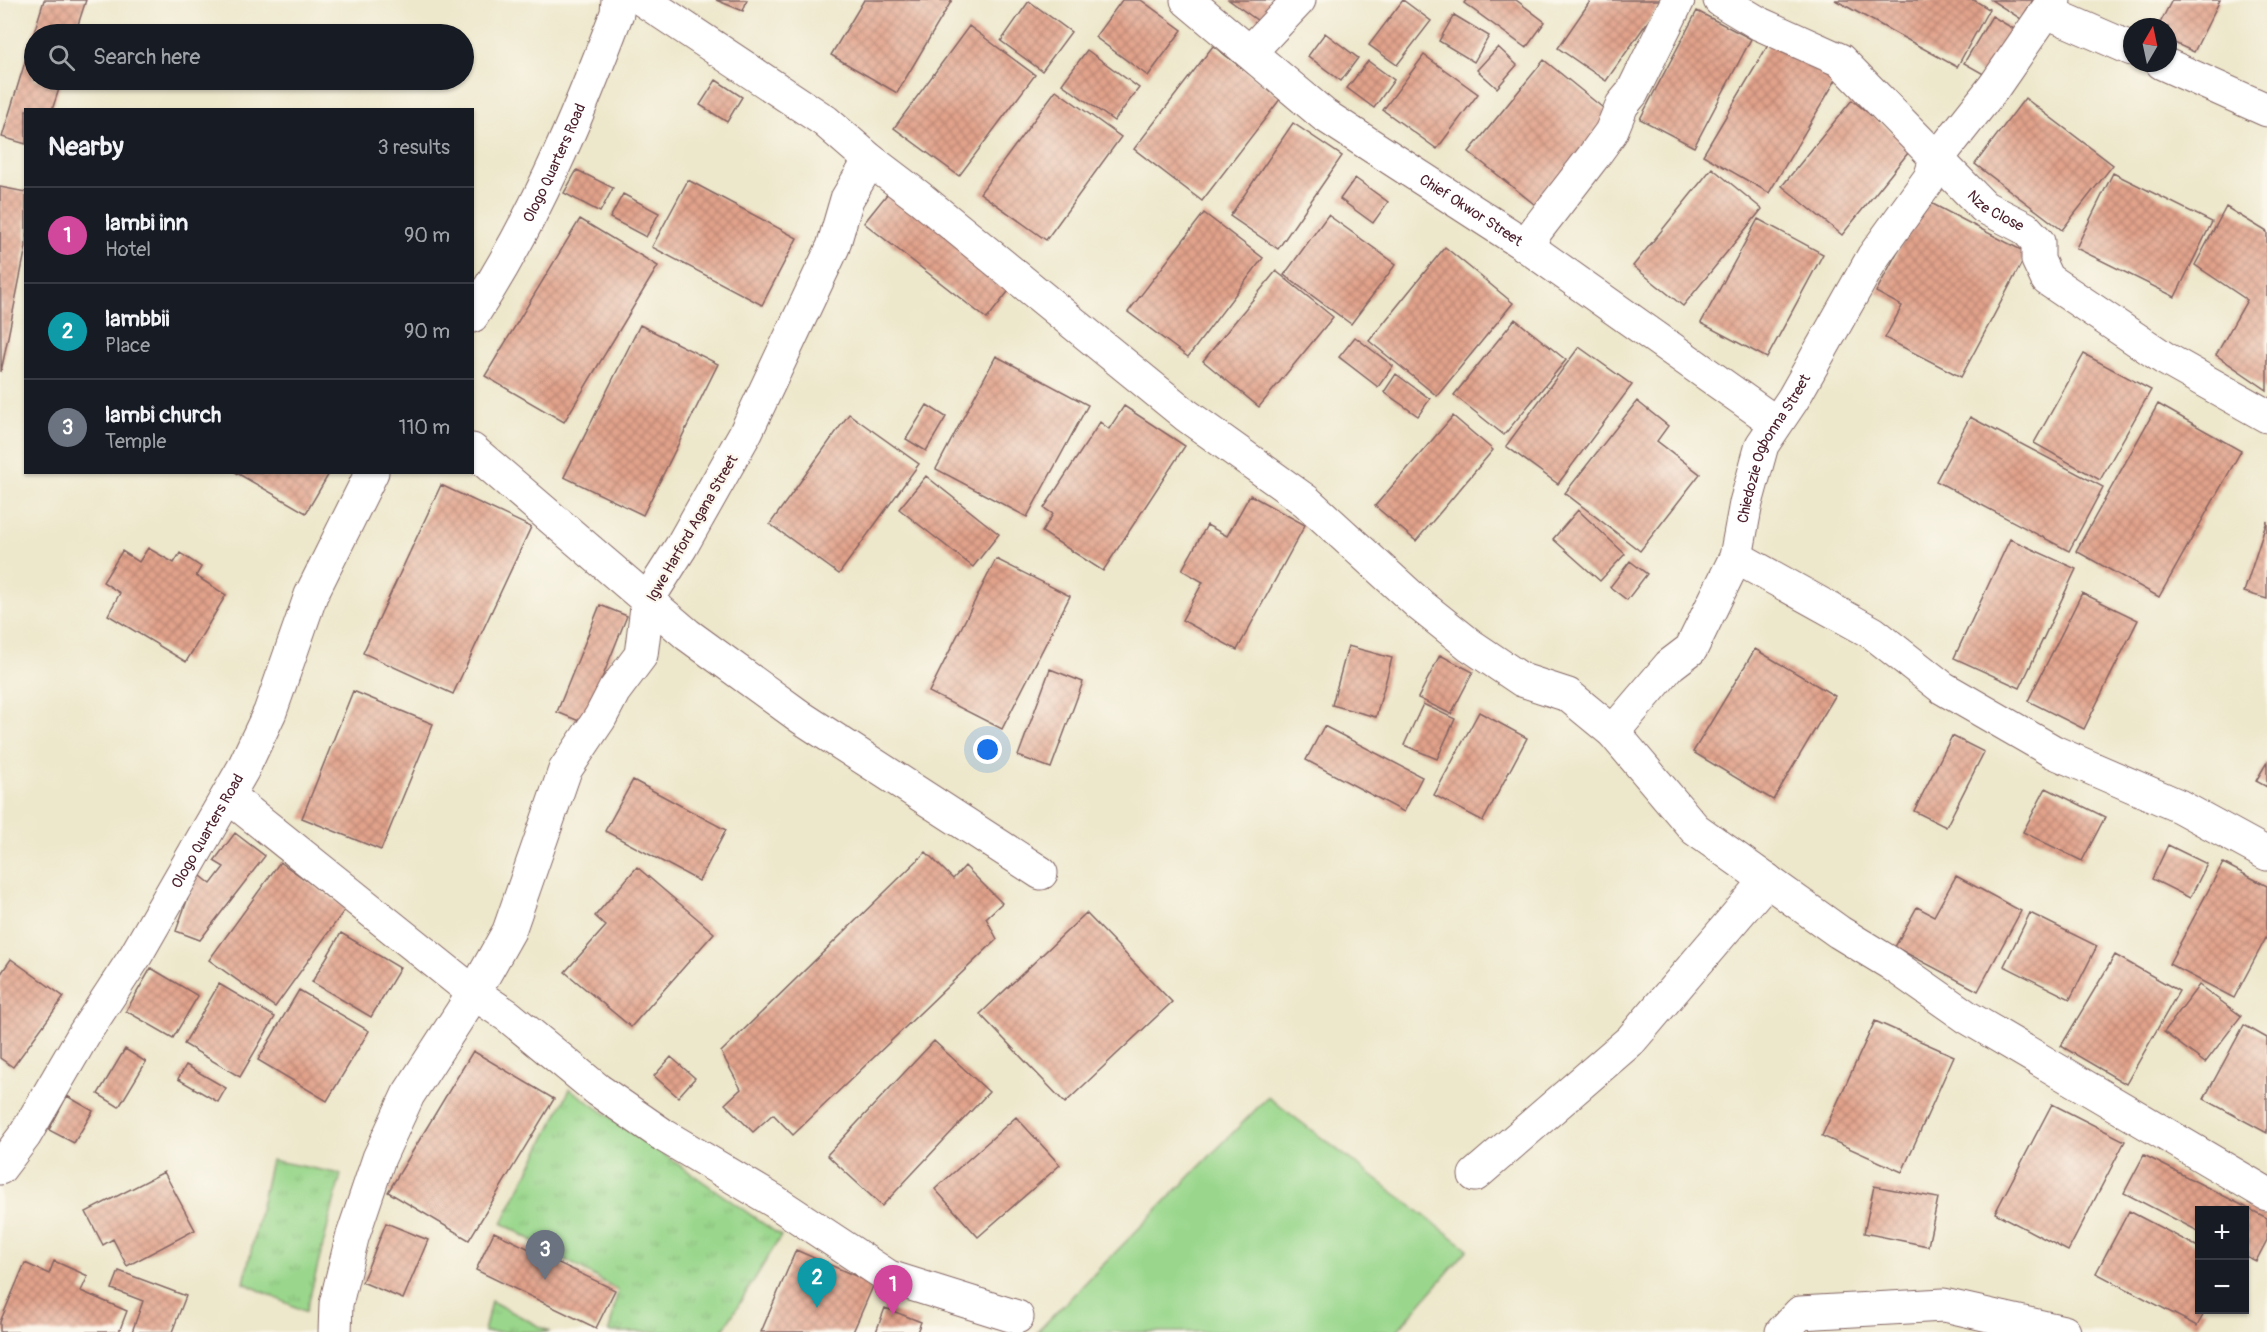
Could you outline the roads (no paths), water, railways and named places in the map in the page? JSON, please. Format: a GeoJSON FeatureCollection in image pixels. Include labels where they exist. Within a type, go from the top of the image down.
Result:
{"type":"FeatureCollection","features":[{"type":"Feature","properties":{"kind":"street","name":"Ologo Quarters Road"},"geometry":{"type":"LineString","coordinates":[[474,313],[503,269],[573,127],[617,13],[618,0]]}},
{"type":"Feature","properties":{"kind":"street"},"geometry":{"type":"LineString","coordinates":[[643,0],[825,121],[870,160],[921,198],[1186,415],[1306,501],[1420,605],[1470,645],[1522,680],[1568,695],[1613,732],[1695,829],[1839,932],[1890,963],[1967,1017],[2267,1194]]}},
{"type":"Feature","properties":{"kind":"street","name":"Chief Okwor Street"},"geometry":{"type":"LineString","coordinates":[[1187,0],[1324,115],[1525,244],[1611,132],[1622,105],[1632,93],[1678,0]]}},
{"type":"Feature","properties":{"kind":"street"},"geometry":{"type":"LineString","coordinates":[[1250,52],[1299,0]]}},
{"type":"Feature","properties":{"kind":"street","name":"Nze Close"},"geometry":{"type":"LineString","coordinates":[[1720,0],[1760,24],[1840,60],[1984,207],[2025,228],[2038,243],[2038,260],[2047,279],[2164,358],[2267,416]]}},
{"type":"Feature","properties":{"kind":"street"},"geometry":{"type":"LineString","coordinates":[[2051,6],[2123,45]]}},
{"type":"Feature","properties":{"kind":"street","name":"Chiedozie Ogbonna Street"},"geometry":{"type":"LineString","coordinates":[[1613,732],[1671,664],[1691,650],[1736,557],[1746,503],[1762,444],[1793,399],[1874,257],[1930,178],[1936,160],[1995,87],[2051,6]]}},
{"type":"Feature","properties":{"kind":"street"},"geometry":{"type":"LineString","coordinates":[[2177,70],[2267,110]]}},
{"type":"Feature","properties":{"kind":"street","name":"Igwe Harford Agana Street"},"geometry":{"type":"LineString","coordinates":[[335,1332],[336,1304],[352,1238],[379,1158],[408,1095],[474,993],[509,931],[565,770],[600,718],[614,692],[641,656],[648,599],[681,548],[746,432],[833,247],[847,199],[870,160]]}},
{"type":"Feature","properties":{"kind":"street"},"geometry":{"type":"LineString","coordinates":[[1525,244],[1776,423]]}},
{"type":"Feature","properties":{"kind":"street"},"geometry":{"type":"LineString","coordinates":[[474,452],[688,635],[802,718],[1041,873]]}},
{"type":"Feature","properties":{"kind":"street","name":"Ologo Quarters Road"},"geometry":{"type":"LineString","coordinates":[[0,1168],[25,1135],[84,1034],[136,955],[228,796],[270,712],[311,595],[371,474]]}},
{"type":"Feature","properties":{"kind":"street"},"geometry":{"type":"LineString","coordinates":[[1736,557],[1873,633],[1943,688],[2054,752],[2180,806],[2267,854]]}},
{"type":"Feature","properties":{"kind":"street"},"geometry":{"type":"LineString","coordinates":[[228,796],[474,993],[508,1016],[598,1090],[663,1135],[774,1201],[889,1277],[1017,1317]]}},
{"type":"Feature","properties":{"kind":"street"},"geometry":{"type":"LineString","coordinates":[[1474,1174],[1631,1040],[1767,880]]}},
{"type":"Feature","properties":{"kind":"street"},"geometry":{"type":"LineString","coordinates":[[1782,1332],[1800,1313],[1944,1305],[2064,1332]]}},
{"type":"Feature","properties":{"kind":"place","name":"lambi church"},"geometry":{"type":"Point","coordinates":[545,1280]}},
{"type":"Feature","properties":{"kind":"place","name":"lambbii"},"geometry":{"type":"Point","coordinates":[817,1308]}},
{"type":"Feature","properties":{"kind":"place","name":"lambi inn"},"geometry":{"type":"Point","coordinates":[893,1315]}}]}
